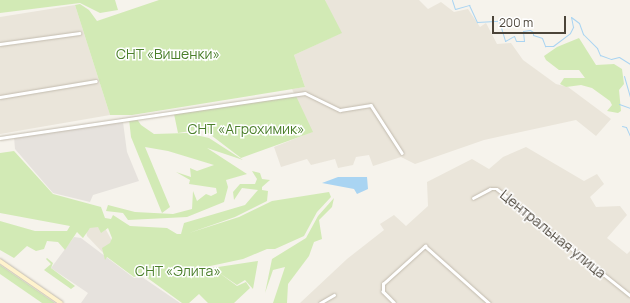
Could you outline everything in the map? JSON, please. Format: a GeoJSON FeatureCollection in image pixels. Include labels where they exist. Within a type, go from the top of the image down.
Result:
{"type":"FeatureCollection","features":[{"type":"Feature","properties":{"kind":"main road"},"geometry":{"type":"LineString","coordinates":[[0,261],[61,303]]}},
{"type":"Feature","properties":{"kind":"street"},"geometry":{"type":"LineString","coordinates":[[0,44],[79,33]]}},
{"type":"Feature","properties":{"kind":"street"},"geometry":{"type":"LineString","coordinates":[[0,97],[96,81]]}},
{"type":"Feature","properties":{"kind":"street"},"geometry":{"type":"LineString","coordinates":[[0,138],[305,93],[340,110],[371,105],[402,153]]}},
{"type":"Feature","properties":{"kind":"street","name":"Центральная улица"},"geometry":{"type":"LineString","coordinates":[[473,198],[490,189],[497,189],[630,295]]}},
{"type":"Feature","properties":{"kind":"street"},"geometry":{"type":"LineString","coordinates":[[394,303],[382,288],[385,282],[408,259],[427,246],[489,303]]}},
{"type":"Feature","properties":{"kind":"street"},"geometry":{"type":"LineString","coordinates":[[320,303],[334,295]]}},
{"type":"Feature","properties":{"kind":"shaded area"},"geometry":{"type":"Polygon","coordinates":[[[325,0],[419,0],[428,9],[441,2],[454,12],[468,9],[480,27],[486,23],[497,44],[511,43],[523,60],[556,84],[568,87],[611,119],[596,136],[576,120],[484,140],[415,164],[401,157],[373,166],[369,155],[356,157],[353,165],[338,168],[335,159],[311,165],[307,159],[281,167],[274,147],[312,132],[292,89],[305,87],[294,55],[341,33],[325,0]]]}},
{"type":"Feature","properties":{"kind":"shaded area"},"geometry":{"type":"Polygon","coordinates":[[[75,5],[110,115],[0,134],[0,17],[75,5]]]}},
{"type":"Feature","properties":{"kind":"shaded area"},"geometry":{"type":"Polygon","coordinates":[[[123,122],[127,152],[139,181],[93,195],[90,202],[53,193],[15,149],[14,137],[123,122]]]}},
{"type":"Feature","properties":{"kind":"shaded area"},"geometry":{"type":"Polygon","coordinates":[[[526,147],[584,181],[597,174],[604,184],[590,197],[596,207],[620,206],[627,215],[607,238],[627,254],[630,251],[630,303],[300,303],[347,259],[384,230],[380,224],[394,215],[406,226],[428,206],[427,182],[472,159],[489,169],[503,157],[526,147]]]}},
{"type":"Feature","properties":{"kind":"shaded area"},"geometry":{"type":"Polygon","coordinates":[[[97,223],[105,228],[111,239],[114,251],[107,257],[87,236],[86,231],[97,223]]]}},
{"type":"Feature","properties":{"kind":"shaded area"},"geometry":{"type":"Polygon","coordinates":[[[74,237],[81,238],[134,278],[142,277],[180,303],[81,303],[88,293],[51,268],[74,237]]]}},
{"type":"Feature","properties":{"kind":"green space"},"geometry":{"type":"Polygon","coordinates":[[[0,0],[115,0],[118,10],[100,13],[80,3],[0,13],[0,0]]]}},
{"type":"Feature","properties":{"kind":"green space","name":"СНТ «Вишенки»"},"geometry":{"type":"Polygon","coordinates":[[[159,0],[325,0],[342,33],[294,55],[305,87],[132,115],[110,115],[75,5],[80,4],[89,10],[97,21],[159,0]]]}},
{"type":"Feature","properties":{"kind":"green space"},"geometry":{"type":"Polygon","coordinates":[[[579,38],[596,65],[614,64],[622,69],[624,84],[619,90],[621,111],[618,113],[607,111],[612,105],[610,101],[592,88],[581,85],[566,87],[560,84],[564,78],[585,78],[579,70],[559,70],[546,60],[544,56],[557,47],[579,38]]]}},
{"type":"Feature","properties":{"kind":"green space","name":"СНТ «Агрохимик»"},"geometry":{"type":"Polygon","coordinates":[[[296,96],[313,132],[241,158],[203,129],[178,133],[174,114],[296,96]]]}},
{"type":"Feature","properties":{"kind":"green space"},"geometry":{"type":"Polygon","coordinates":[[[129,119],[137,119],[141,125],[154,134],[187,133],[209,138],[243,160],[207,148],[247,174],[226,180],[228,187],[224,202],[187,217],[128,220],[123,213],[106,211],[108,205],[135,212],[173,214],[192,209],[193,191],[197,201],[206,194],[211,196],[217,193],[216,188],[189,184],[190,180],[176,172],[191,177],[190,168],[197,171],[214,165],[168,151],[145,147],[170,207],[162,213],[131,137],[129,119]]]}},
{"type":"Feature","properties":{"kind":"green space","name":"СНТ «Элита»"},"geometry":{"type":"Polygon","coordinates":[[[14,151],[53,194],[101,207],[105,218],[111,219],[113,215],[130,226],[167,228],[177,234],[181,234],[184,223],[245,205],[258,190],[242,188],[234,200],[233,192],[240,184],[255,184],[257,179],[252,171],[260,173],[262,179],[270,180],[262,187],[262,190],[268,191],[267,201],[235,217],[189,233],[239,217],[272,201],[329,192],[331,197],[317,212],[304,236],[275,249],[267,249],[243,259],[201,268],[210,277],[217,272],[211,273],[205,269],[258,261],[253,289],[245,280],[237,285],[218,272],[237,286],[246,282],[250,288],[234,303],[208,303],[199,294],[189,303],[182,303],[142,274],[134,277],[107,257],[105,260],[102,248],[110,243],[112,238],[108,228],[101,233],[98,227],[90,228],[83,238],[77,232],[65,250],[58,242],[47,241],[44,249],[36,251],[27,246],[14,258],[0,250],[0,221],[35,231],[67,231],[70,226],[0,213],[0,153],[14,151]]]}},
{"type":"Feature","properties":{"kind":"green space"},"geometry":{"type":"Polygon","coordinates":[[[334,198],[332,207],[319,220],[322,239],[314,242],[309,256],[288,284],[287,303],[273,303],[285,267],[273,270],[265,293],[272,259],[306,238],[318,216],[334,198]]]}},
{"type":"Feature","properties":{"kind":"green space"},"geometry":{"type":"Polygon","coordinates":[[[47,258],[53,263],[51,268],[75,286],[71,289],[44,270],[51,264],[46,259],[47,258]]]}},
{"type":"Feature","properties":{"kind":"green space"},"geometry":{"type":"Polygon","coordinates":[[[0,265],[55,303],[42,303],[0,274],[0,265]]]}},
{"type":"Feature","properties":{"kind":"water"},"geometry":{"type":"Polygon","coordinates":[[[338,177],[367,177],[368,189],[357,194],[354,189],[322,183],[338,177]]]}},
{"type":"Feature","properties":{"kind":"waterway"},"geometry":{"type":"LineString","coordinates":[[452,0],[455,9],[469,5],[477,22],[499,21],[505,41],[514,36],[516,41],[524,41],[523,31],[530,30],[533,32],[533,35],[542,38],[545,46],[553,46],[570,33],[573,27],[571,17],[579,23],[583,34],[597,48],[600,55],[611,59],[619,57],[630,64]]}},
{"type":"Feature","properties":{"kind":"waterway"},"geometry":{"type":"LineString","coordinates":[[624,76],[630,97]]}},
{"type":"Feature","properties":{"kind":"waterway"},"geometry":{"type":"LineString","coordinates":[[619,104],[630,108]]}},
{"type":"Feature","properties":{"kind":"waterway"},"geometry":{"type":"LineString","coordinates":[[622,126],[626,127],[630,136]]}}]}
